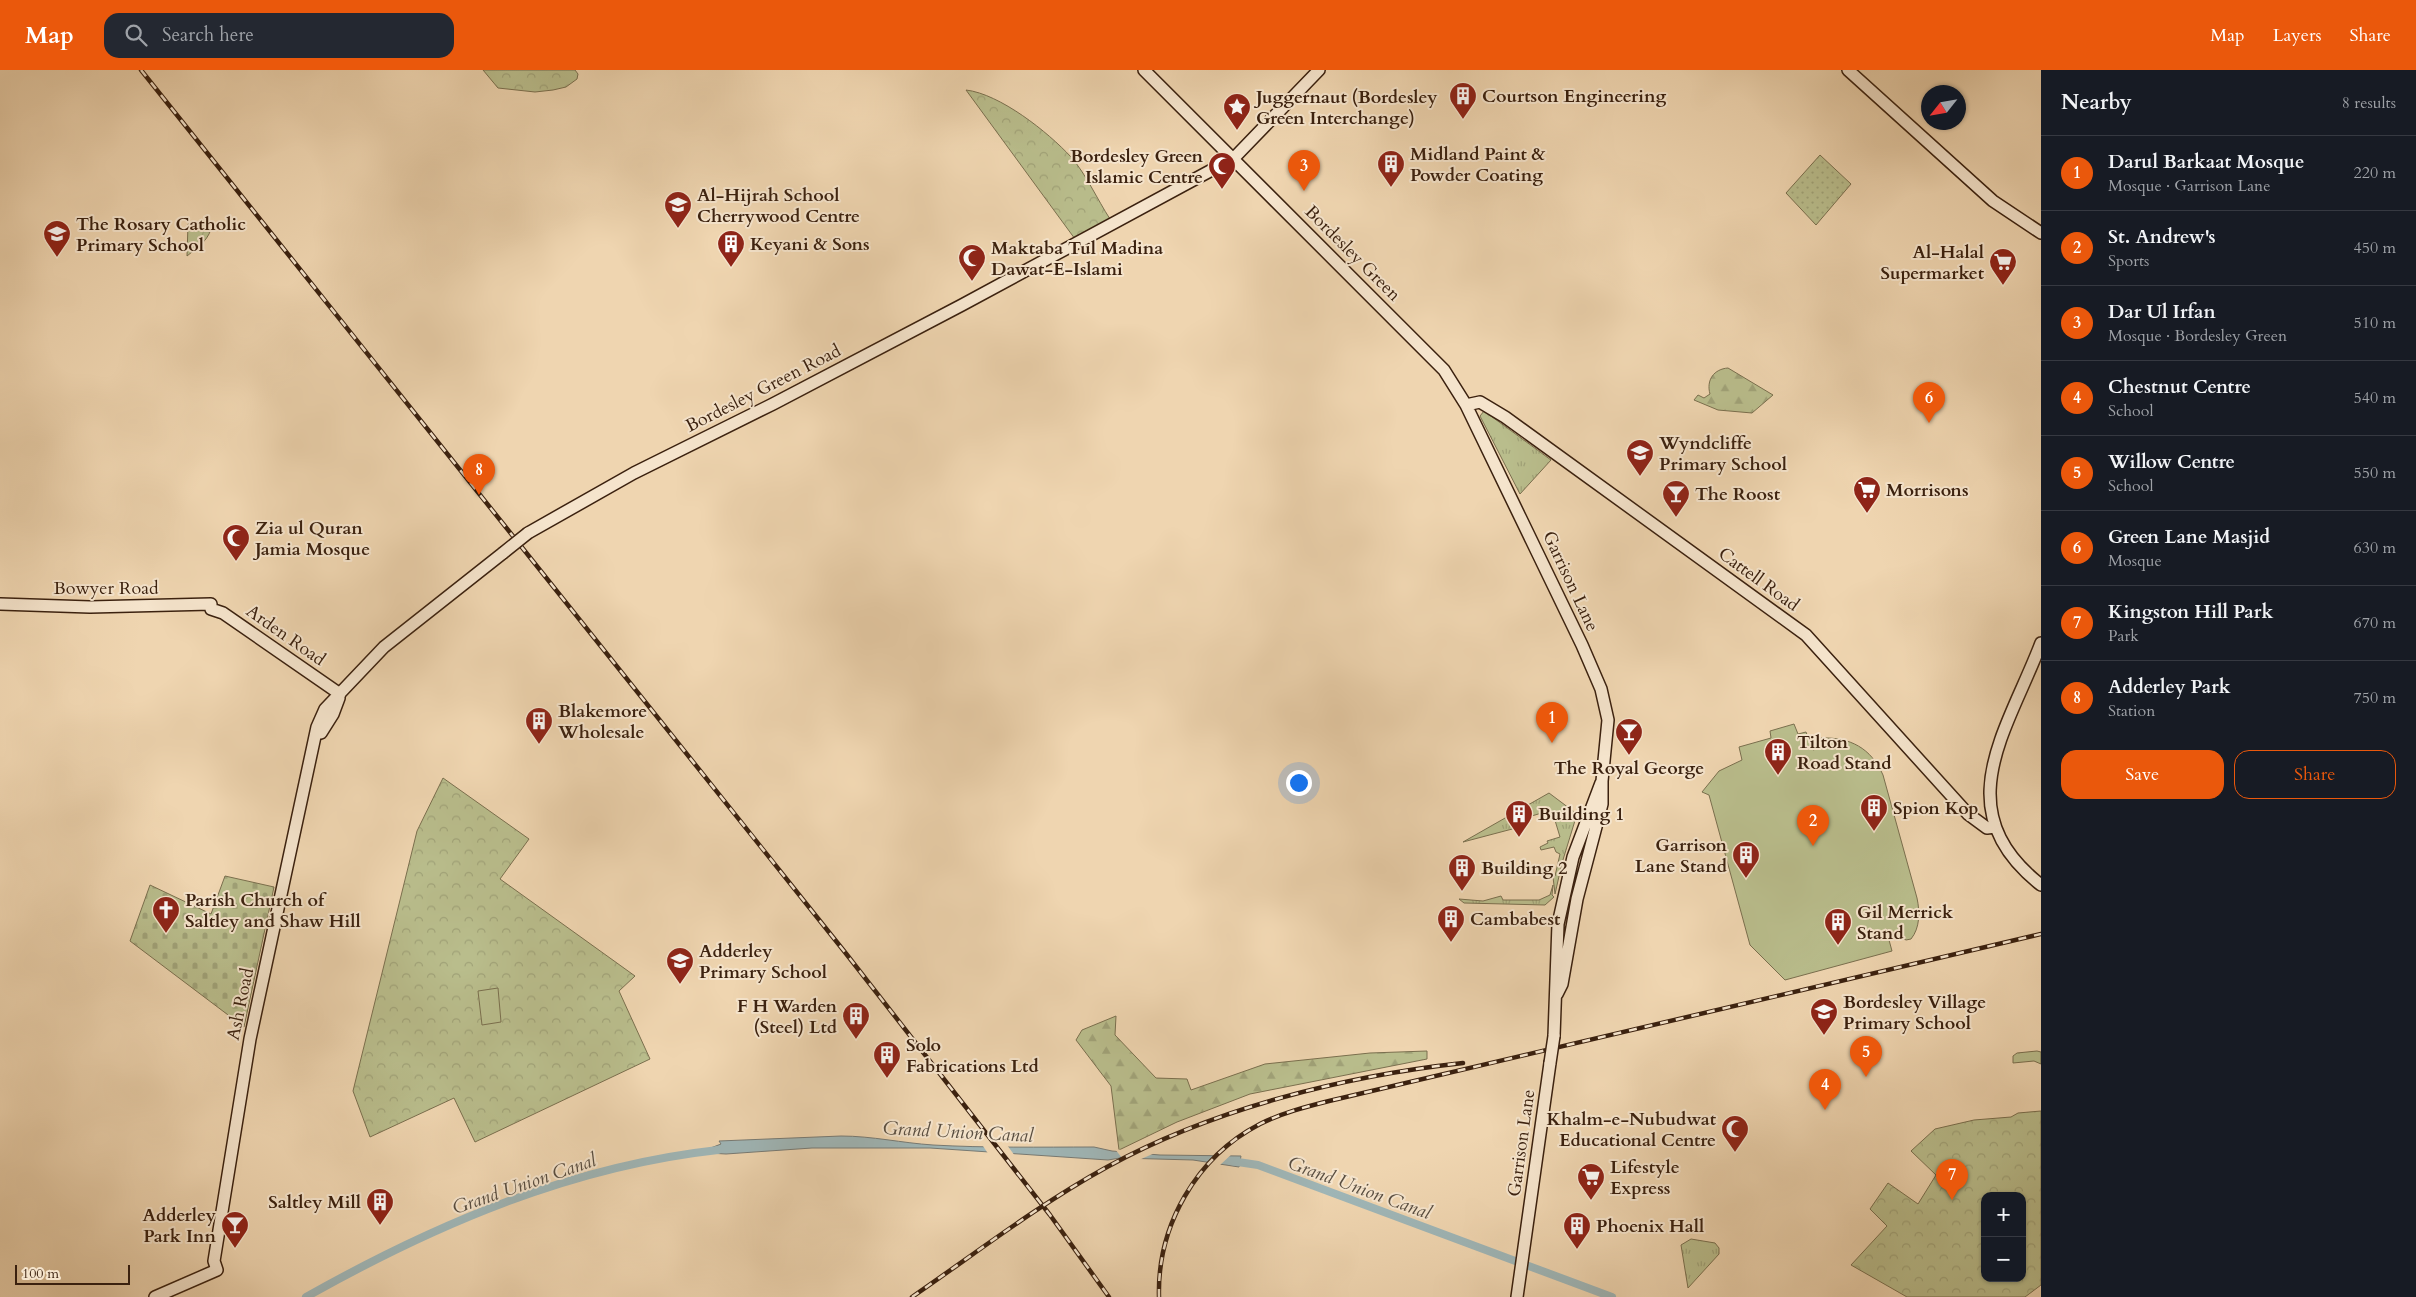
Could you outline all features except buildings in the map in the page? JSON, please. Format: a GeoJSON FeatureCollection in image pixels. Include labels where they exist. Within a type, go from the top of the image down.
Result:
{"type":"FeatureCollection","features":[{"type":"Feature","properties":{"kind":"main road","name":"Bordesley Green"},"geometry":{"type":"LineString","coordinates":[[1144,70],[1430,356],[1454,384],[1466,404]]}},
{"type":"Feature","properties":{"kind":"main road","name":"Bordesley Green Road"},"geometry":{"type":"LineString","coordinates":[[340,694],[384,647],[528,533],[634,473],[773,404],[962,305],[1234,158],[1319,70]]}},
{"type":"Feature","properties":{"kind":"main road"},"geometry":{"type":"LineString","coordinates":[[1848,70],[1993,201],[2041,233]]}},
{"type":"Feature","properties":{"kind":"main road","name":"Cattell Road"},"geometry":{"type":"LineString","coordinates":[[1466,404],[1480,402],[1505,417],[1806,635],[1968,814],[1987,828],[1996,828]]}},
{"type":"Feature","properties":{"kind":"main road","name":"Garrison Lane"},"geometry":{"type":"LineString","coordinates":[[1466,404],[1541,558],[1601,690],[1608,720],[1602,781],[1602,804],[1578,895],[1562,984],[1557,994]]}},
{"type":"Feature","properties":{"kind":"main road","name":"Bowyer Road"},"geometry":{"type":"LineString","coordinates":[[0,604],[90,607],[211,606]]}},
{"type":"Feature","properties":{"kind":"main road","name":"Arden Road"},"geometry":{"type":"LineString","coordinates":[[211,606],[340,694]]}},
{"type":"Feature","properties":{"kind":"main road"},"geometry":{"type":"LineString","coordinates":[[2041,644],[2003,730],[1991,772],[1991,802],[1996,828],[2004,846],[2018,864],[2041,885]]}},
{"type":"Feature","properties":{"kind":"main road","name":"Ash Road"},"geometry":{"type":"LineString","coordinates":[[155,1297],[217,1270],[214,1261],[249,1046],[314,747],[332,714],[340,694]]}},
{"type":"Feature","properties":{"kind":"main road","name":"Garrison Lane"},"geometry":{"type":"LineString","coordinates":[[1517,1297],[1554,1036],[1557,994],[1556,955],[1560,912],[1573,857],[1592,801],[1602,781]]}},
{"type":"Feature","properties":{"kind":"main road"},"geometry":{"type":"LineString","coordinates":[[1564,892],[1578,895]]}},
{"type":"Feature","properties":{"kind":"main road"},"geometry":{"type":"LineString","coordinates":[[1560,912],[1574,914]]}},
{"type":"Feature","properties":{"kind":"green space"},"geometry":{"type":"Polygon","coordinates":[[[483,70],[575,70],[578,74],[577,79],[566,87],[535,92],[498,88],[483,70]]]}},
{"type":"Feature","properties":{"kind":"green space"},"geometry":{"type":"Polygon","coordinates":[[[966,90],[979,93],[1008,106],[1050,137],[1071,157],[1087,179],[1110,219],[1075,239],[966,90]]]}},
{"type":"Feature","properties":{"kind":"green space"},"geometry":{"type":"Polygon","coordinates":[[[1820,155],[1851,184],[1816,225],[1786,193],[1820,155]]]}},
{"type":"Feature","properties":{"kind":"green space"},"geometry":{"type":"Polygon","coordinates":[[[212,223],[207,238],[187,256],[188,224],[212,223]]]}},
{"type":"Feature","properties":{"kind":"green space"},"geometry":{"type":"Polygon","coordinates":[[[1728,368],[1773,395],[1752,413],[1718,410],[1694,400],[1698,395],[1704,398],[1710,394],[1709,384],[1712,376],[1728,368]]]}},
{"type":"Feature","properties":{"kind":"green space"},"geometry":{"type":"Polygon","coordinates":[[[1484,411],[1551,460],[1520,494],[1480,416],[1484,411]]]}},
{"type":"Feature","properties":{"kind":"green space"},"geometry":{"type":"Polygon","coordinates":[[[1794,724],[1798,734],[1806,732],[1813,750],[1823,747],[1821,738],[1850,742],[1866,751],[1878,766],[1883,775],[1917,898],[1919,914],[1918,925],[1911,939],[1906,940],[1886,929],[1892,951],[1785,980],[1750,945],[1709,795],[1702,792],[1719,771],[1742,760],[1739,747],[1771,738],[1770,731],[1794,724]]]}},
{"type":"Feature","properties":{"kind":"green space"},"geometry":{"type":"Polygon","coordinates":[[[443,778],[529,839],[500,879],[635,976],[619,991],[650,1059],[475,1142],[454,1098],[370,1137],[353,1091],[417,831],[443,778]]]}},
{"type":"Feature","properties":{"kind":"green space"},"geometry":{"type":"Polygon","coordinates":[[[1549,793],[1577,814],[1555,894],[1553,877],[1555,876],[1560,854],[1556,852],[1554,847],[1541,850],[1540,847],[1548,843],[1547,841],[1560,837],[1554,817],[1547,819],[1545,812],[1515,821],[1516,828],[1463,842],[1549,793]]]}},
{"type":"Feature","properties":{"kind":"green space"},"geometry":{"type":"Polygon","coordinates":[[[225,876],[274,887],[244,1027],[130,941],[150,885],[211,914],[225,876]]]}},
{"type":"Feature","properties":{"kind":"green space"},"geometry":{"type":"Polygon","coordinates":[[[1553,885],[1552,895],[1554,897],[1545,905],[1464,903],[1459,899],[1483,901],[1501,896],[1503,900],[1539,900],[1550,895],[1553,885]]]}},
{"type":"Feature","properties":{"kind":"green space"},"geometry":{"type":"Polygon","coordinates":[[[498,988],[501,1022],[482,1025],[478,991],[498,988]]]}},
{"type":"Feature","properties":{"kind":"green space"},"geometry":{"type":"Polygon","coordinates":[[[1116,1016],[1115,1035],[1156,1078],[1187,1079],[1191,1090],[1265,1064],[1370,1053],[1427,1051],[1427,1059],[1250,1094],[1177,1122],[1119,1150],[1111,1086],[1076,1040],[1082,1030],[1116,1016]]]}},
{"type":"Feature","properties":{"kind":"green space"},"geometry":{"type":"Polygon","coordinates":[[[2041,1052],[2041,1064],[2034,1061],[2013,1063],[2013,1056],[2017,1053],[2041,1052]]]}},
{"type":"Feature","properties":{"kind":"green space"},"geometry":{"type":"Polygon","coordinates":[[[2041,1111],[2041,1285],[2025,1297],[1907,1297],[1851,1265],[1887,1226],[1870,1209],[1888,1183],[1918,1204],[1936,1175],[1911,1151],[1935,1129],[1974,1120],[2011,1117],[2018,1113],[2041,1111]]]}},
{"type":"Feature","properties":{"kind":"green space"},"geometry":{"type":"Polygon","coordinates":[[[1691,1239],[1715,1243],[1719,1248],[1719,1254],[1688,1288],[1681,1245],[1691,1239]]]}},
{"type":"Feature","properties":{"kind":"water"},"geometry":{"type":"Polygon","coordinates":[[[841,1136],[933,1145],[1094,1147],[1112,1151],[1160,1155],[1241,1156],[1239,1167],[1193,1160],[1120,1158],[1108,1160],[930,1148],[812,1148],[726,1154],[708,1153],[708,1149],[721,1144],[719,1141],[841,1136]]]}},
{"type":"Feature","properties":{"kind":"pier"},"geometry":{"type":"Polygon","coordinates":[[[981,1143],[1007,1145],[1015,1156],[989,1155],[981,1143]]]}},
{"type":"Feature","properties":{"kind":"pier"},"geometry":{"type":"Polygon","coordinates":[[[1115,1149],[1157,1152],[1139,1160],[1116,1161],[1122,1158],[1115,1149]]]}},
{"type":"Feature","properties":{"kind":"pier"},"geometry":{"type":"Polygon","coordinates":[[[1219,1153],[1233,1153],[1220,1165],[1206,1165],[1219,1153]]]}},
{"type":"Feature","properties":{"kind":"waterway","name":"Grand Union Canal"},"geometry":{"type":"LineString","coordinates":[[306,1297],[404,1246],[505,1202],[610,1170],[663,1158],[718,1150]]}},
{"type":"Feature","properties":{"kind":"waterway","name":"Grand Union Canal"},"geometry":{"type":"LineString","coordinates":[[1231,1161],[1258,1165],[1612,1297]]}},
{"type":"Feature","properties":{"kind":"railway"},"geometry":{"type":"LineString","coordinates":[[141,70],[844,951],[1050,1215],[1109,1297]]}},
{"type":"Feature","properties":{"kind":"railway"},"geometry":{"type":"LineString","coordinates":[[1159,1297],[1160,1271],[1165,1245],[1173,1220],[1185,1196],[1199,1175],[1217,1155],[1237,1138],[1260,1124],[1277,1117],[1329,1101],[2041,934]]}},
{"type":"Feature","properties":{"kind":"railway"},"geometry":{"type":"LineString","coordinates":[[912,1297],[1056,1197],[1107,1167],[1148,1146],[1190,1128],[1234,1112],[1326,1086],[1418,1069],[1463,1063]]}},
{"type":"Feature","properties":{"kind":"place","name":"Courtson Engineering"},"geometry":{"type":"Point","coordinates":[1463,120]}},
{"type":"Feature","properties":{"kind":"place","name":"Juggernaut (Bordesley Green Interchange)"},"geometry":{"type":"Point","coordinates":[1237,131]}},
{"type":"Feature","properties":{"kind":"place","name":"Midland Paint & Powder Coating"},"geometry":{"type":"Point","coordinates":[1391,188]}},
{"type":"Feature","properties":{"kind":"place","name":"Bordesley Green Islamic Centre"},"geometry":{"type":"Point","coordinates":[1222,190]}},
{"type":"Feature","properties":{"kind":"place","name":"Dar Ul Irfan"},"geometry":{"type":"Point","coordinates":[1304,191]}},
{"type":"Feature","properties":{"kind":"place","name":"Al-Hijrah School Cherrywood Centre"},"geometry":{"type":"Point","coordinates":[678,229]}},
{"type":"Feature","properties":{"kind":"place","name":"The Rosary Catholic Primary School"},"geometry":{"type":"Point","coordinates":[57,258]}},
{"type":"Feature","properties":{"kind":"place","name":"Keyani & Sons"},"geometry":{"type":"Point","coordinates":[731,268]}},
{"type":"Feature","properties":{"kind":"place","name":"Maktaba Tul Madina Dawat-E-Islami"},"geometry":{"type":"Point","coordinates":[972,282]}},
{"type":"Feature","properties":{"kind":"place","name":"Al-Halal Supermarket"},"geometry":{"type":"Point","coordinates":[2003,286]}},
{"type":"Feature","properties":{"kind":"place","name":"Green Lane Masjid"},"geometry":{"type":"Point","coordinates":[1929,423]}},
{"type":"Feature","properties":{"kind":"place","name":"Wyndcliffe Primary School"},"geometry":{"type":"Point","coordinates":[1640,477]}},
{"type":"Feature","properties":{"kind":"place","name":"Adderley Park"},"geometry":{"type":"Point","coordinates":[479,495]}},
{"type":"Feature","properties":{"kind":"place","name":"Morrisons"},"geometry":{"type":"Point","coordinates":[1867,514]}},
{"type":"Feature","properties":{"kind":"place","name":"The Roost"},"geometry":{"type":"Point","coordinates":[1676,518]}},
{"type":"Feature","properties":{"kind":"place","name":"Zia ul Quran Jamia Mosque"},"geometry":{"type":"Point","coordinates":[236,562]}},
{"type":"Feature","properties":{"kind":"place","name":"Darul Barkaat Mosque"},"geometry":{"type":"Point","coordinates":[1552,743]}},
{"type":"Feature","properties":{"kind":"place","name":"Blakemore Wholesale"},"geometry":{"type":"Point","coordinates":[539,745]}},
{"type":"Feature","properties":{"kind":"place","name":"The Royal George"},"geometry":{"type":"Point","coordinates":[1629,756]}},
{"type":"Feature","properties":{"kind":"place","name":"Tilton Road Stand"},"geometry":{"type":"Point","coordinates":[1778,776]}},
{"type":"Feature","properties":{"kind":"place","name":"Spion Kop"},"geometry":{"type":"Point","coordinates":[1874,832]}},
{"type":"Feature","properties":{"kind":"place","name":"Building 1"},"geometry":{"type":"Point","coordinates":[1519,838]}},
{"type":"Feature","properties":{"kind":"place","name":"St. Andrew's"},"geometry":{"type":"Point","coordinates":[1813,846]}},
{"type":"Feature","properties":{"kind":"place","name":"Garrison Lane Stand"},"geometry":{"type":"Point","coordinates":[1746,879]}},
{"type":"Feature","properties":{"kind":"place","name":"Building 2"},"geometry":{"type":"Point","coordinates":[1462,892]}},
{"type":"Feature","properties":{"kind":"place","name":"Parish Church of Saltley and Shaw Hill"},"geometry":{"type":"Point","coordinates":[166,934]}},
{"type":"Feature","properties":{"kind":"place","name":"Cambabest"},"geometry":{"type":"Point","coordinates":[1451,943]}},
{"type":"Feature","properties":{"kind":"place","name":"Gil Merrick Stand"},"geometry":{"type":"Point","coordinates":[1838,946]}},
{"type":"Feature","properties":{"kind":"place","name":"Adderley Primary School"},"geometry":{"type":"Point","coordinates":[680,985]}},
{"type":"Feature","properties":{"kind":"place","name":"Bordesley Village Primary School"},"geometry":{"type":"Point","coordinates":[1824,1036]}},
{"type":"Feature","properties":{"kind":"place","name":"F H Warden (Steel) Ltd"},"geometry":{"type":"Point","coordinates":[856,1040]}},
{"type":"Feature","properties":{"kind":"place","name":"Willow Centre"},"geometry":{"type":"Point","coordinates":[1866,1077]}},
{"type":"Feature","properties":{"kind":"place","name":"Solo Fabrications Ltd"},"geometry":{"type":"Point","coordinates":[887,1079]}},
{"type":"Feature","properties":{"kind":"place","name":"Chestnut Centre"},"geometry":{"type":"Point","coordinates":[1825,1110]}},
{"type":"Feature","properties":{"kind":"place","name":"Khalm-e-Nubudwat Educational Centre"},"geometry":{"type":"Point","coordinates":[1735,1153]}},
{"type":"Feature","properties":{"kind":"place","name":"Kingston Hill Park"},"geometry":{"type":"Point","coordinates":[1952,1200]}},
{"type":"Feature","properties":{"kind":"place","name":"Lifestyle Express"},"geometry":{"type":"Point","coordinates":[1591,1201]}},
{"type":"Feature","properties":{"kind":"place","name":"Saltley Mill"},"geometry":{"type":"Point","coordinates":[380,1226]}},
{"type":"Feature","properties":{"kind":"place","name":"Adderley Park Inn"},"geometry":{"type":"Point","coordinates":[235,1249]}},
{"type":"Feature","properties":{"kind":"place","name":"Phoenix Hall"},"geometry":{"type":"Point","coordinates":[1577,1250]}}]}
